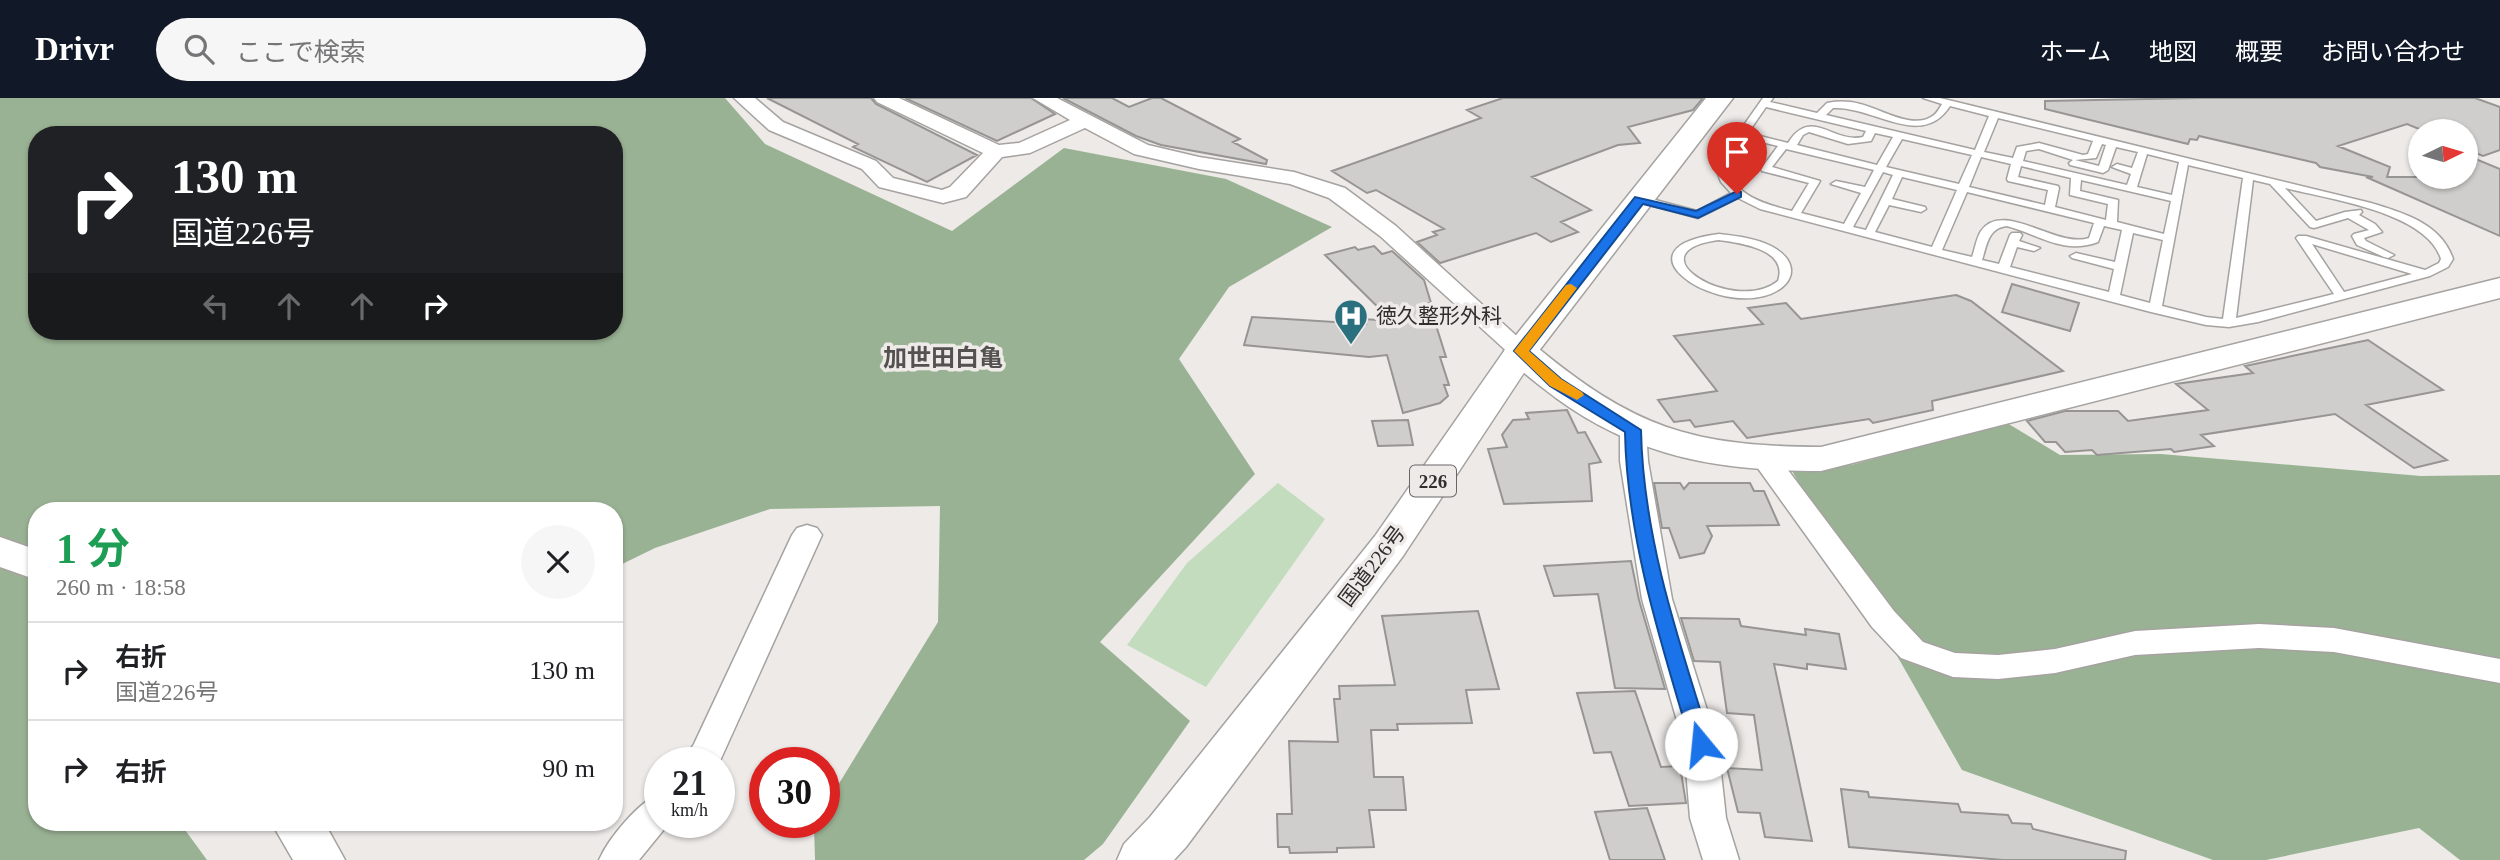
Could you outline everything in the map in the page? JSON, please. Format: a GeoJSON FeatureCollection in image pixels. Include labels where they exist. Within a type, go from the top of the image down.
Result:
{"type":"FeatureCollection","features":[{"type":"Feature","properties":{"kind":"main road","name":"国道226号"},"geometry":{"type":"LineString","coordinates":[[1142,860],[1171,846],[1389,546],[1521,351],[1720,98]]}},
{"type":"Feature","properties":{"kind":"main road"},"geometry":{"type":"LineString","coordinates":[[1521,351],[1555,383],[1633,430],[1670,444],[1709,454],[1766,460],[1821,459],[2500,288]]}},
{"type":"Feature","properties":{"kind":"main road"},"geometry":{"type":"LineString","coordinates":[[0,551],[28,562]]}},
{"type":"Feature","properties":{"kind":"main road"},"geometry":{"type":"LineString","coordinates":[[302,831],[320,860]]}},
{"type":"Feature","properties":{"kind":"street"},"geometry":{"type":"LineString","coordinates":[[744,98],[776,127],[869,165],[886,183],[943,197],[958,191],[996,151]]}},
{"type":"Feature","properties":{"kind":"street"},"geometry":{"type":"LineString","coordinates":[[884,98],[996,151],[1023,149],[1083,122]]}},
{"type":"Feature","properties":{"kind":"street"},"geometry":{"type":"LineString","coordinates":[[1043,98],[1083,122],[1141,150],[1199,163],[1294,178],[1337,193],[1388,231],[1521,351]]}},
{"type":"Feature","properties":{"kind":"street"},"geometry":{"type":"LineString","coordinates":[[1633,430],[1634,461],[1657,599],[1701,744],[1708,818],[1721,860]]}},
{"type":"Feature","properties":{"kind":"street"},"geometry":{"type":"LineString","coordinates":[[1766,460],[1883,618],[1912,650],[1953,665],[1998,667],[2055,661],[2135,643],[2259,636],[2334,640],[2500,671]]}},
{"type":"Feature","properties":{"kind":"street"},"geometry":{"type":"LineString","coordinates":[[710,747],[807,535]]}},
{"type":"Feature","properties":{"kind":"street"},"geometry":{"type":"LineString","coordinates":[[617,860],[644,828]]}},
{"type":"Feature","properties":{"kind":"lane"},"geometry":{"type":"LineString","coordinates":[[1928,98],[2374,207],[2409,221],[2430,234],[2441,245],[2446,259],[2444,265],[2429,273],[2341,296],[2229,323],[2206,321],[1764,207],[1737,194],[1723,178],[1720,166],[1766,101],[1819,117],[2176,199]]}},
{"type":"Feature","properties":{"kind":"lane"},"geometry":{"type":"LineString","coordinates":[[1819,117],[1830,105],[1846,103],[1864,104],[1898,120],[1927,122],[1937,118],[1948,103]]}},
{"type":"Feature","properties":{"kind":"lane"},"geometry":{"type":"LineString","coordinates":[[1936,251],[1995,114]]}},
{"type":"Feature","properties":{"kind":"lane"},"geometry":{"type":"LineString","coordinates":[[1796,215],[1815,181],[1766,169],[1806,130],[1821,131],[1842,141],[1857,143],[1867,139],[1872,129]]}},
{"type":"Feature","properties":{"kind":"lane"},"geometry":{"type":"LineString","coordinates":[[1743,135],[2167,238]]}},
{"type":"Feature","properties":{"kind":"lane"},"geometry":{"type":"LineString","coordinates":[[1847,228],[1899,135]]}},
{"type":"Feature","properties":{"kind":"lane"},"geometry":{"type":"LineString","coordinates":[[2049,209],[2054,188],[2012,178],[2021,149],[2033,145],[2049,147],[2069,157],[2087,158],[2092,156],[2099,140]]}},
{"type":"Feature","properties":{"kind":"lane"},"geometry":{"type":"LineString","coordinates":[[2060,173],[2066,162],[2103,170],[2112,143]]}},
{"type":"Feature","properties":{"kind":"lane"},"geometry":{"type":"LineString","coordinates":[[2131,189],[2143,150]]}},
{"type":"Feature","properties":{"kind":"lane"},"geometry":{"type":"LineString","coordinates":[[2155,309],[2184,160]]}},
{"type":"Feature","properties":{"kind":"lane"},"geometry":{"type":"LineString","coordinates":[[2117,167],[2136,172]]}},
{"type":"Feature","properties":{"kind":"lane"},"geometry":{"type":"LineString","coordinates":[[1869,234],[1899,173]]}},
{"type":"Feature","properties":{"kind":"lane"},"geometry":{"type":"LineString","coordinates":[[1976,262],[1988,229],[1993,226],[2024,226],[2048,239],[2076,246],[2094,240],[2114,202],[2074,193],[2077,176]]}},
{"type":"Feature","properties":{"kind":"lane"},"geometry":{"type":"LineString","coordinates":[[2229,323],[2248,176]]}},
{"type":"Feature","properties":{"kind":"lane"},"geometry":{"type":"LineString","coordinates":[[2273,182],[2314,225],[2374,207]]}},
{"type":"Feature","properties":{"kind":"lane"},"geometry":{"type":"LineString","coordinates":[[1836,184],[1868,191]]}},
{"type":"Feature","properties":{"kind":"lane"},"geometry":{"type":"LineString","coordinates":[[1698,215],[1737,194]]}},
{"type":"Feature","properties":{"kind":"lane"},"geometry":{"type":"LineString","coordinates":[[1640,199],[1698,215],[1719,237],[1746,241],[1770,251],[1781,260],[1786,270],[1785,279],[1779,286],[1767,291],[1735,294],[1709,288],[1689,277],[1680,268],[1677,259],[1680,250],[1688,243],[1719,237]]}},
{"type":"Feature","properties":{"kind":"lane"},"geometry":{"type":"LineString","coordinates":[[1886,201],[1921,209]]}},
{"type":"Feature","properties":{"kind":"lane"},"geometry":{"type":"LineString","coordinates":[[2349,214],[2371,226],[2376,232],[2358,236],[2361,243],[2429,273]]}},
{"type":"Feature","properties":{"kind":"lane"},"geometry":{"type":"LineString","coordinates":[[2114,298],[2128,228]]}},
{"type":"Feature","properties":{"kind":"lane"},"geometry":{"type":"LineString","coordinates":[[2341,296],[2302,238],[2429,273]]}},
{"type":"Feature","properties":{"kind":"lane"},"geometry":{"type":"LineString","coordinates":[[2003,269],[2014,239],[2034,248]]}},
{"type":"Feature","properties":{"kind":"lane"},"geometry":{"type":"LineString","coordinates":[[2076,256],[2121,267]]}},
{"type":"Feature","properties":{"kind":"green space"},"geometry":{"type":"Polygon","coordinates":[[[0,98],[725,98],[765,144],[952,231],[1064,148],[1226,179],[1332,227],[1229,287],[1179,359],[1255,474],[1100,642],[1190,721],[1103,844],[1084,860],[815,860],[814,838],[840,838],[840,782],[938,622],[940,506],[770,509],[655,548],[623,564],[623,502],[28,502],[28,831],[186,831],[207,860],[0,860],[0,98]]]}},
{"type":"Feature","properties":{"kind":"green space"},"geometry":{"type":"Polygon","coordinates":[[[2007,423],[2060,455],[2161,454],[2421,476],[2500,475],[2500,860],[2460,860],[2419,828],[2266,860],[2213,860],[1962,770],[1792,471],[1851,465],[2007,423]]]}},
{"type":"Feature","properties":{"kind":"green space"},"geometry":{"type":"Polygon","coordinates":[[[1278,483],[1325,519],[1206,687],[1127,645],[1187,563],[1278,483]]]}},
{"type":"Feature","properties":{"kind":"building"},"geometry":{"type":"Polygon","coordinates":[[[767,98],[871,98],[876,104],[977,155],[927,182],[853,147],[858,144],[767,98]]]}},
{"type":"Feature","properties":{"kind":"building"},"geometry":{"type":"Polygon","coordinates":[[[905,98],[1031,98],[1055,114],[997,141],[905,98]]]}},
{"type":"Feature","properties":{"kind":"building"},"geometry":{"type":"Polygon","coordinates":[[[1063,98],[1112,98],[1129,107],[1152,98],[1161,98],[1240,139],[1233,142],[1267,160],[1266,164],[1161,145],[1136,136],[1063,98]]]}},
{"type":"Feature","properties":{"kind":"building"},"geometry":{"type":"Polygon","coordinates":[[[1503,98],[1703,98],[1693,110],[1628,127],[1640,143],[1618,145],[1532,177],[1591,210],[1561,222],[1578,232],[1551,242],[1536,233],[1440,263],[1417,242],[1437,235],[1433,232],[1444,229],[1376,190],[1367,193],[1332,171],[1481,118],[1467,110],[1503,98]]]}},
{"type":"Feature","properties":{"kind":"building"},"geometry":{"type":"Polygon","coordinates":[[[2475,98],[2500,107],[2500,150],[2483,156],[2478,154],[2478,119],[2408,119],[2408,124],[2338,146],[2390,167],[2387,177],[2408,177],[2408,189],[2478,189],[2478,160],[2500,169],[2500,236],[2366,177],[2373,177],[2320,167],[2316,163],[2199,136],[2197,140],[2190,139],[2188,144],[2045,109],[2045,101],[2475,98]]]}},
{"type":"Feature","properties":{"kind":"building","name":"徳久整形外科"},"geometry":{"type":"Polygon","coordinates":[[[1374,246],[1382,254],[1392,251],[1424,280],[1446,357],[1440,357],[1449,385],[1444,385],[1448,396],[1440,403],[1403,413],[1387,355],[1369,357],[1244,345],[1252,317],[1366,324],[1364,319],[1392,321],[1325,255],[1355,247],[1358,250],[1374,246]]]}},
{"type":"Feature","properties":{"kind":"building"},"geometry":{"type":"Polygon","coordinates":[[[2012,284],[2079,303],[2070,331],[2002,312],[2012,284]]]}},
{"type":"Feature","properties":{"kind":"building"},"geometry":{"type":"Polygon","coordinates":[[[1956,295],[1971,301],[2063,371],[1932,401],[1933,410],[1873,423],[1869,419],[1747,438],[1733,421],[1695,427],[1690,420],[1674,422],[1658,400],[1717,391],[1674,336],[1763,324],[1748,308],[1786,303],[1801,319],[1956,295]]]}},
{"type":"Feature","properties":{"kind":"building"},"geometry":{"type":"Polygon","coordinates":[[[2368,340],[2443,390],[2366,405],[2447,460],[2414,468],[2335,414],[2201,435],[2214,446],[2174,452],[2171,449],[2097,455],[2092,450],[2065,452],[2056,442],[2045,442],[2027,421],[2065,411],[2118,411],[2128,421],[2208,410],[2176,384],[2253,373],[2245,366],[2368,340]]]}},
{"type":"Feature","properties":{"kind":"building"},"geometry":{"type":"Polygon","coordinates":[[[1567,410],[1578,433],[1585,432],[1601,462],[1589,464],[1592,501],[1504,504],[1488,449],[1507,447],[1502,435],[1513,420],[1529,419],[1526,413],[1567,410]]]}},
{"type":"Feature","properties":{"kind":"building"},"geometry":{"type":"Polygon","coordinates":[[[1408,420],[1413,445],[1378,446],[1372,421],[1408,420]]]}},
{"type":"Feature","properties":{"kind":"building"},"geometry":{"type":"Polygon","coordinates":[[[1654,483],[1680,483],[1684,489],[1689,483],[1750,483],[1754,491],[1764,491],[1779,525],[1707,526],[1712,536],[1704,553],[1680,558],[1669,528],[1662,528],[1654,483]]]}},
{"type":"Feature","properties":{"kind":"building"},"geometry":{"type":"Polygon","coordinates":[[[1631,561],[1639,600],[1665,689],[1615,688],[1598,594],[1554,596],[1544,566],[1631,561]]]}},
{"type":"Feature","properties":{"kind":"building"},"geometry":{"type":"Polygon","coordinates":[[[1478,611],[1499,689],[1466,690],[1472,723],[1397,724],[1398,730],[1371,730],[1374,777],[1403,777],[1406,810],[1369,810],[1374,847],[1337,848],[1337,852],[1290,853],[1289,847],[1278,847],[1277,814],[1292,814],[1289,741],[1338,742],[1334,699],[1340,699],[1339,686],[1395,685],[1382,616],[1478,611]]]}},
{"type":"Feature","properties":{"kind":"building"},"geometry":{"type":"Polygon","coordinates":[[[1681,618],[1739,619],[1741,626],[1806,635],[1805,629],[1839,634],[1846,669],[1807,664],[1807,669],[1774,664],[1812,841],[1765,837],[1760,813],[1738,812],[1727,768],[1762,770],[1754,715],[1727,713],[1720,662],[1694,661],[1681,618]]]}},
{"type":"Feature","properties":{"kind":"building"},"geometry":{"type":"Polygon","coordinates":[[[1635,691],[1661,767],[1680,766],[1686,803],[1629,806],[1611,752],[1594,753],[1577,693],[1635,691]]]}},
{"type":"Feature","properties":{"kind":"building"},"geometry":{"type":"Polygon","coordinates":[[[1841,789],[1868,792],[1869,797],[1958,804],[1961,812],[2008,815],[2012,823],[2031,824],[2033,829],[2126,851],[2125,860],[2003,860],[1849,847],[1841,789]]]}},
{"type":"Feature","properties":{"kind":"building"},"geometry":{"type":"Polygon","coordinates":[[[1647,808],[1665,860],[1610,860],[1595,812],[1647,808]]]}},
{"type":"Feature","properties":{"kind":"slow traffic"},"geometry":{"type":"LineString","coordinates":[[1571,288],[1521,351],[1555,383],[1577,395]]}},
{"type":"Feature","properties":{"kind":"place","name":"徳久整形外科"},"geometry":{"type":"Point","coordinates":[1351,346]}},
{"type":"Feature","properties":{"kind":"district","name":"加世田白亀"},"geometry":{"type":"Point","coordinates":[943,358]}},
{"type":"Feature","properties":{"kind":"route"},"geometry":{"type":"LineString","coordinates":[[1701,744],[1657,599],[1634,461],[1633,430],[1555,383],[1521,351],[1640,199],[1698,215],[1737,194]]}}]}
